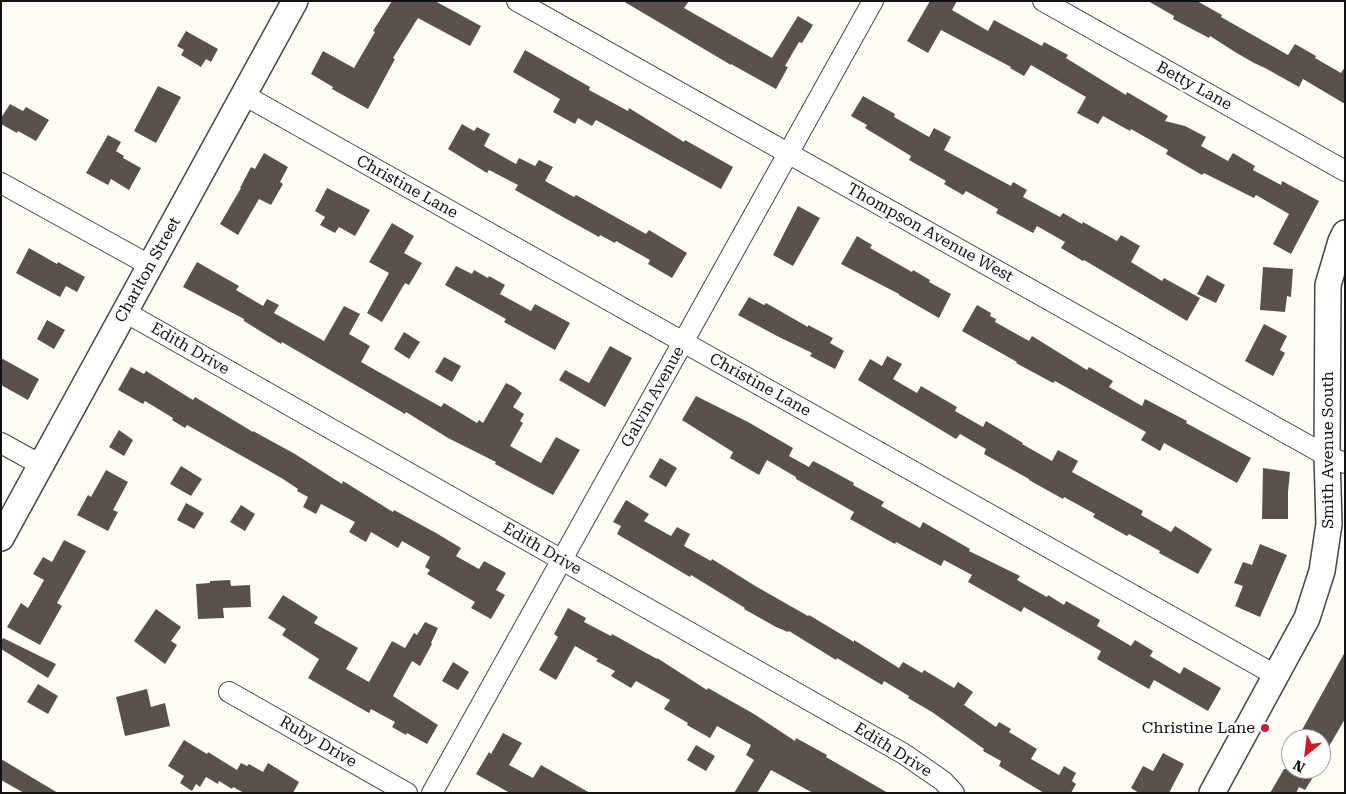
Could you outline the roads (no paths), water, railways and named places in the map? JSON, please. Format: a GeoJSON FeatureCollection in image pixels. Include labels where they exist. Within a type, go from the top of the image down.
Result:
{"type":"FeatureCollection","features":[{"type":"Feature","properties":{"kind":"street","name":"Charlton Street"},"geometry":{"type":"LineString","coordinates":[[1,538],[295,1]]}},
{"type":"Feature","properties":{"kind":"street","name":"Thompson Avenue West"},"geometry":{"type":"LineString","coordinates":[[517,1],[1336,459]]}},
{"type":"Feature","properties":{"kind":"street","name":"Galvin Avenue"},"geometry":{"type":"LineString","coordinates":[[432,793],[873,1]]}},
{"type":"Feature","properties":{"kind":"street","name":"Betty Lane"},"geometry":{"type":"LineString","coordinates":[[1043,1],[1345,171]]}},
{"type":"Feature","properties":{"kind":"street","name":"Christine Lane"},"geometry":{"type":"LineString","coordinates":[[244,95],[1277,676]]}},
{"type":"Feature","properties":{"kind":"street"},"geometry":{"type":"LineString","coordinates":[[1,183],[150,266]]}},
{"type":"Feature","properties":{"kind":"street","name":"Smith Avenue South"},"geometry":{"type":"LineString","coordinates":[[1212,793],[1307,618],[1322,570],[1336,459],[1328,285],[1345,233]]}},
{"type":"Feature","properties":{"kind":"street","name":"Edith Drive"},"geometry":{"type":"LineString","coordinates":[[125,312],[904,754],[943,782],[954,793]]}},
{"type":"Feature","properties":{"kind":"street"},"geometry":{"type":"LineString","coordinates":[[1,443],[41,465]]}},
{"type":"Feature","properties":{"kind":"street","name":"Ruby Drive"},"geometry":{"type":"LineString","coordinates":[[229,692],[406,793]]}},
{"type":"Feature","properties":{"kind":"place","name":"Christine Lane"},"geometry":{"type":"Point","coordinates":[1265,728]}}]}
